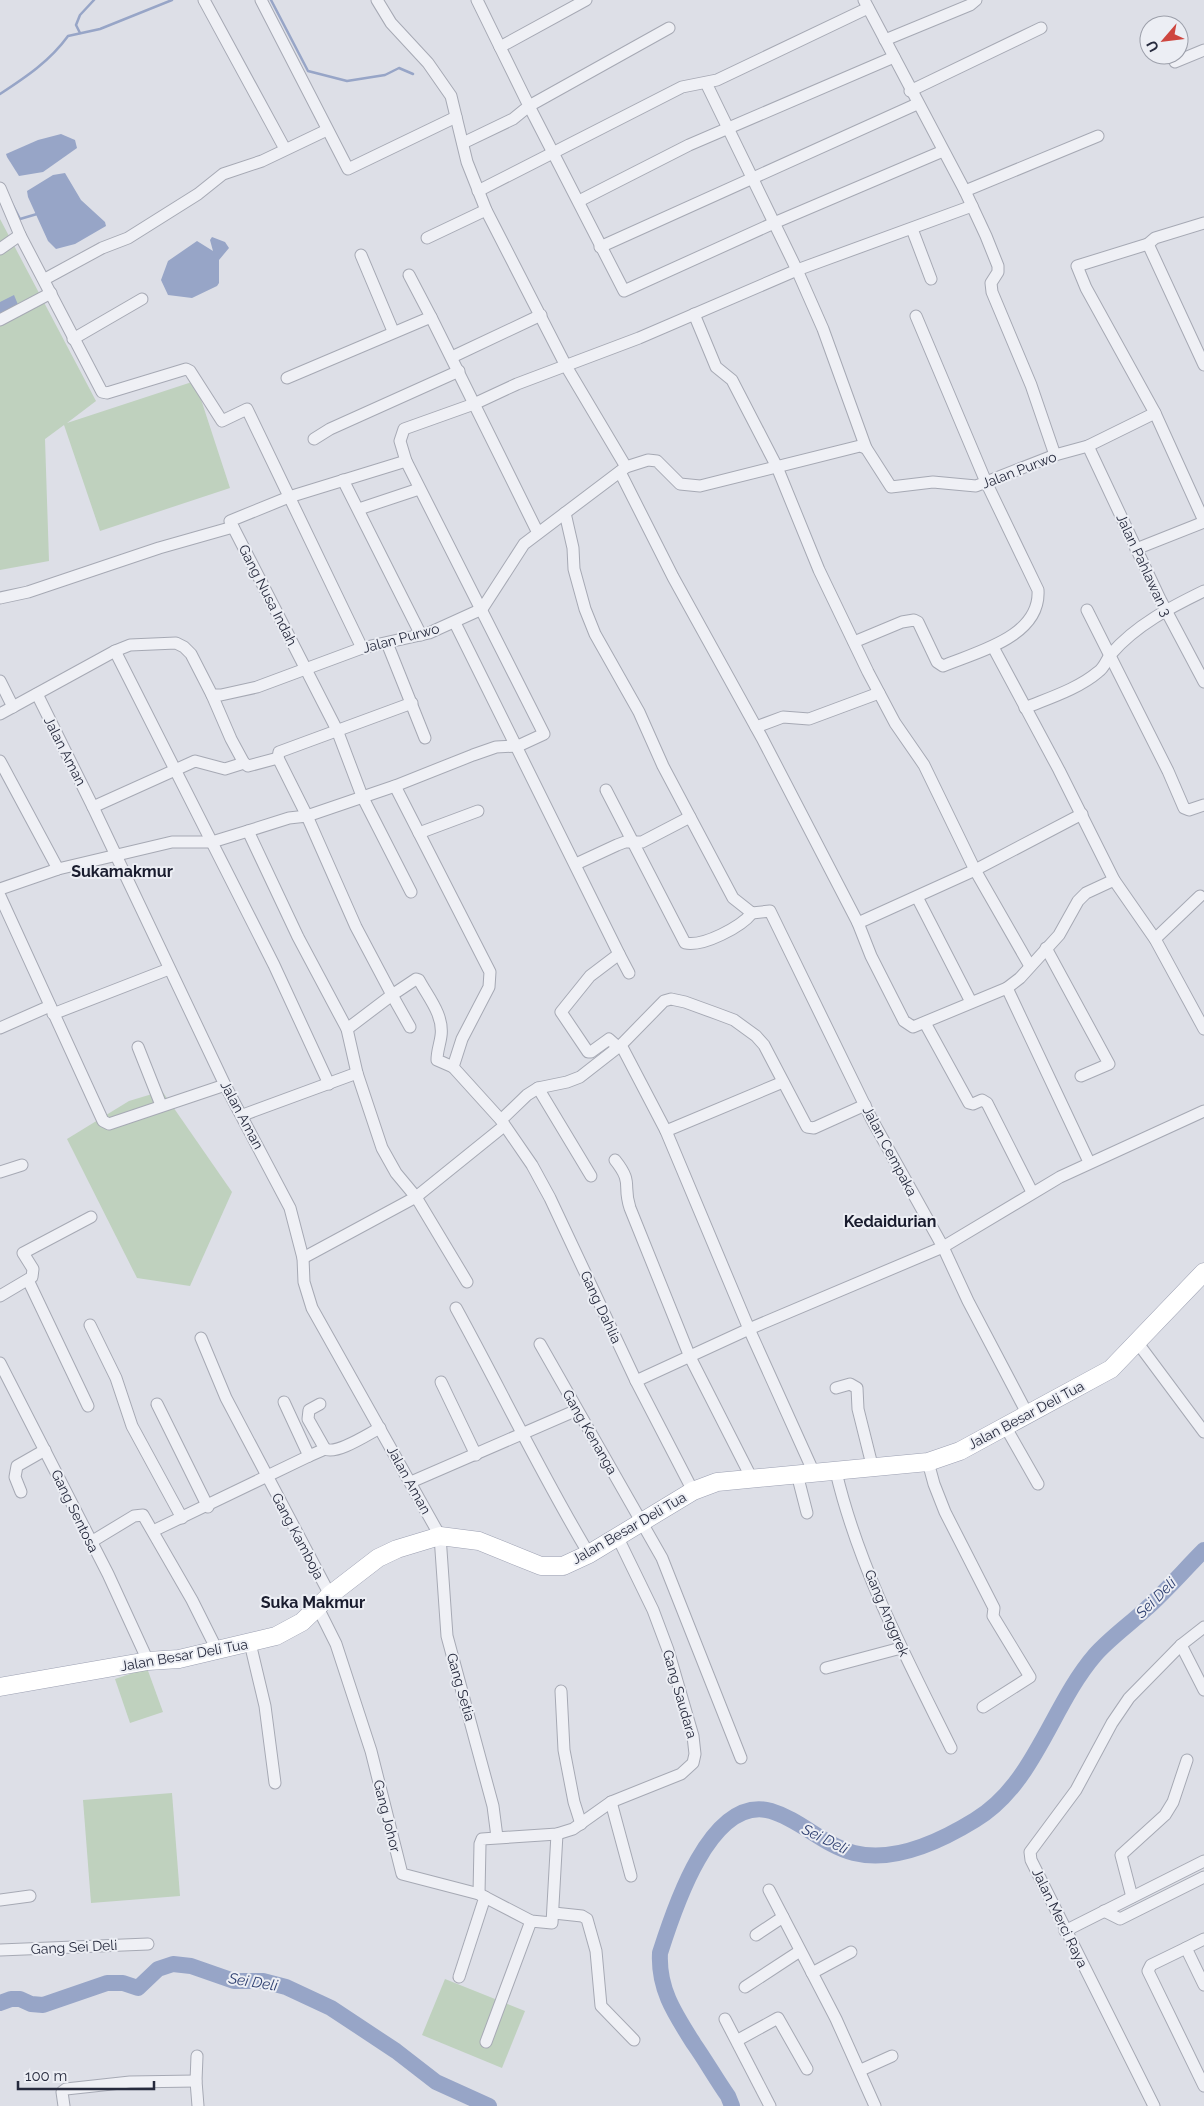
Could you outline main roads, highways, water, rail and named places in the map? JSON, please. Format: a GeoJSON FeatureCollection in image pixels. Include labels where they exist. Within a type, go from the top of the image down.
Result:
{"type":"FeatureCollection","features":[{"type":"Feature","properties":{"kind":"main road","name":"Jalan Besar Deli Tua"},"geometry":{"type":"LineString","coordinates":[[0,1687],[148,1660],[179,1658],[250,1643],[289,1631],[318,1608],[330,1595],[378,1558],[414,1542],[440,1536],[479,1541],[549,1567],[563,1566],[589,1554],[641,1520],[693,1490],[718,1482],[751,1477],[873,1469],[928,1462],[960,1451],[1111,1369],[1204,1272]]}},
{"type":"Feature","properties":{"kind":"water"},"geometry":{"type":"Polygon","coordinates":[[[61,134],[75,140],[77,148],[43,172],[19,176],[6,154],[38,140],[61,134]]]}},
{"type":"Feature","properties":{"kind":"water"},"geometry":{"type":"Polygon","coordinates":[[[65,173],[81,200],[105,222],[106,226],[75,244],[56,249],[48,241],[27,191],[53,175],[65,173]]]}},
{"type":"Feature","properties":{"kind":"water"},"geometry":{"type":"Polygon","coordinates":[[[212,237],[225,242],[229,248],[219,260],[219,283],[217,286],[192,298],[168,295],[161,280],[168,261],[197,241],[213,251],[210,240],[212,237]]]}},
{"type":"Feature","properties":{"kind":"water"},"geometry":{"type":"Polygon","coordinates":[[[14,295],[19,307],[0,317],[0,302],[14,295]]]}},
{"type":"Feature","properties":{"kind":"waterway"},"geometry":{"type":"LineString","coordinates":[[80,33],[76,25],[80,15],[94,0]]}},
{"type":"Feature","properties":{"kind":"waterway"},"geometry":{"type":"LineString","coordinates":[[0,94],[45,61],[68,36],[100,29],[172,0]]}},
{"type":"Feature","properties":{"kind":"waterway"},"geometry":{"type":"LineString","coordinates":[[271,0],[308,71],[347,81],[385,75],[399,68],[413,74]]}},
{"type":"Feature","properties":{"kind":"waterway"},"geometry":{"type":"LineString","coordinates":[[9,198],[20,219],[37,214]]}},
{"type":"Feature","properties":{"kind":"waterway","name":"Sei Deli"},"geometry":{"type":"LineString","coordinates":[[732,2106],[728,2096],[674,2012],[665,1990],[660,1966],[660,1953],[674,1911],[698,1860],[712,1838],[730,1820],[749,1811],[771,1811],[782,1815],[832,1844],[854,1853],[869,1855],[885,1855],[917,1848],[962,1828],[996,1805],[1013,1786],[1028,1765],[1066,1697],[1095,1655],[1154,1601],[1204,1550]]}},
{"type":"Feature","properties":{"kind":"waterway","name":"Sei Deli"},"geometry":{"type":"LineString","coordinates":[[0,2003],[11,1999],[20,1999],[31,2004],[43,2005],[107,1983],[123,1983],[138,1988],[158,1969],[173,1964],[191,1966],[234,1981],[263,1981],[286,1987],[331,2008],[396,2051],[436,2082],[489,2106]]}},
{"type":"Feature","properties":{"kind":"district","name":"Sukamakmur"},"geometry":{"type":"Point","coordinates":[122,871]}},
{"type":"Feature","properties":{"kind":"district","name":"Kedaidurian"},"geometry":{"type":"Point","coordinates":[890,1221]}},
{"type":"Feature","properties":{"kind":"district","name":"Suka Makmur"},"geometry":{"type":"Point","coordinates":[313,1602]}}]}
